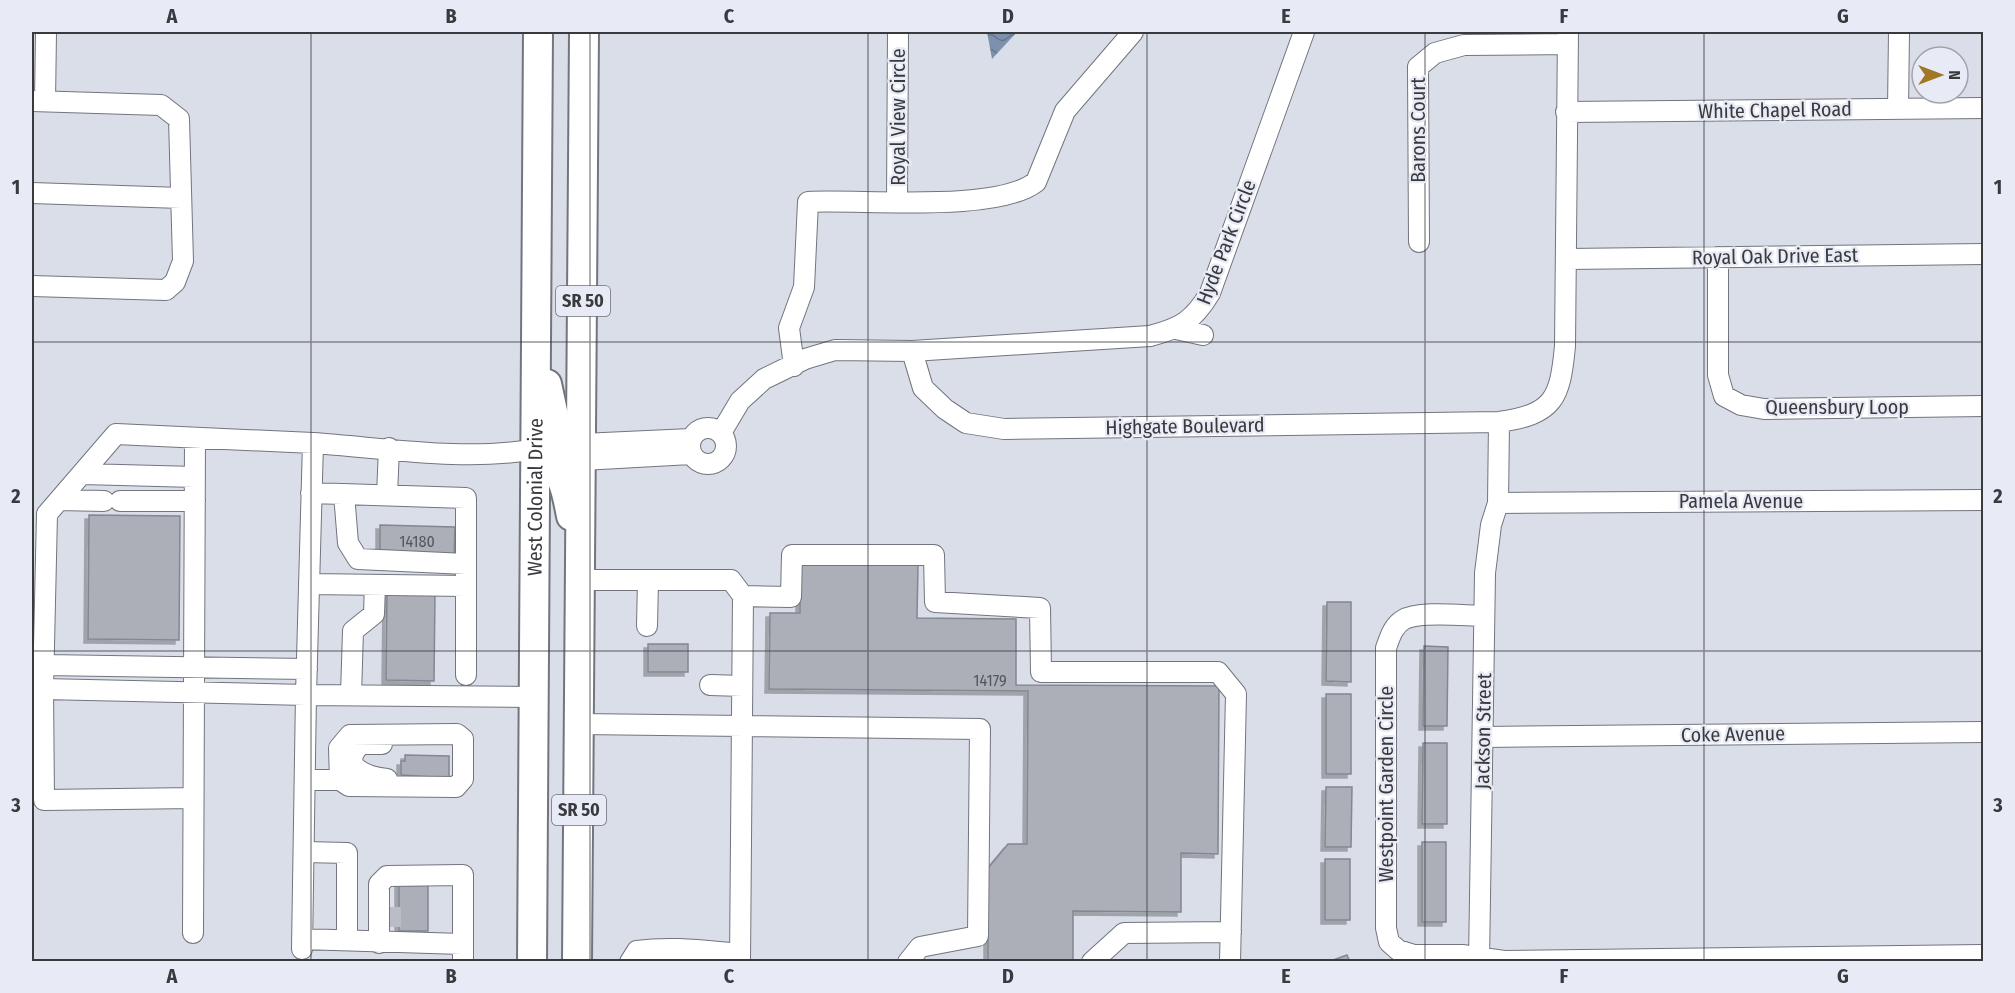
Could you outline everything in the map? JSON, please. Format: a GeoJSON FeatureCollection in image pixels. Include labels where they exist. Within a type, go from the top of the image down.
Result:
{"type":"FeatureCollection","features":[{"type":"Feature","properties":{"kind":"highway","name":"West Colonial Drive"},"geometry":{"type":"LineString","coordinates":[[532,962],[538,32]]}},
{"type":"Feature","properties":{"kind":"highway","name":"SR 50"},"geometry":{"type":"LineString","coordinates":[[577,962],[584,32]]}},
{"type":"Feature","properties":{"kind":"highway"},"geometry":{"type":"LineString","coordinates":[[535,329],[557,430],[582,452]]}},
{"type":"Feature","properties":{"kind":"highway"},"geometry":{"type":"LineString","coordinates":[[536,449],[554,464],[565,484],[581,575]]}},
{"type":"Feature","properties":{"kind":"street"},"geometry":{"type":"LineString","coordinates":[[32,286],[166,290],[175,282],[183,261],[179,119],[171,110],[161,105],[38,101],[46,32]]}},
{"type":"Feature","properties":{"kind":"street","name":"Royal View Circle"},"geometry":{"type":"LineString","coordinates":[[897,202],[898,32]]}},
{"type":"Feature","properties":{"kind":"street","name":"Royal View Circle"},"geometry":{"type":"LineString","coordinates":[[794,366],[789,328],[804,288],[808,202],[966,201],[1026,189],[1035,182],[1065,111],[1133,32]]}},
{"type":"Feature","properties":{"kind":"street","name":"Hyde Park Circle"},"geometry":{"type":"LineString","coordinates":[[721,433],[740,401],[764,379],[794,366],[845,363],[912,351],[1150,336],[1176,329],[1198,313],[1210,293],[1304,32]]}},
{"type":"Feature","properties":{"kind":"street"},"geometry":{"type":"LineString","coordinates":[[1898,109],[1899,32]]}},
{"type":"Feature","properties":{"kind":"street","name":"Highgate Boulevard"},"geometry":{"type":"LineString","coordinates":[[912,351],[924,388],[945,409],[966,423],[1004,429],[1499,422],[1538,413],[1548,405],[1562,379],[1567,259],[1568,38]]}},
{"type":"Feature","properties":{"kind":"street","name":"Barons Court"},"geometry":{"type":"LineString","coordinates":[[1419,242],[1418,67],[1435,53],[1464,45],[1568,38]]}},
{"type":"Feature","properties":{"kind":"street","name":"White Chapel Road"},"geometry":{"type":"LineString","coordinates":[[1566,112],[1983,108]]}},
{"type":"Feature","properties":{"kind":"street"},"geometry":{"type":"LineString","coordinates":[[32,193],[181,198]]}},
{"type":"Feature","properties":{"kind":"street","name":"Royal Oak Drive East"},"geometry":{"type":"LineString","coordinates":[[1567,259],[1983,254]]}},
{"type":"Feature","properties":{"kind":"street","name":"Queensbury Loop"},"geometry":{"type":"LineString","coordinates":[[1718,257],[1718,375],[1724,396],[1741,405],[1764,409],[1983,406]]}},
{"type":"Feature","properties":{"kind":"street"},"geometry":{"type":"LineString","coordinates":[[1176,329],[1203,336]]}},
{"type":"Feature","properties":{"kind":"street"},"geometry":{"type":"LineString","coordinates":[[1498,503],[1499,422]]}},
{"type":"Feature","properties":{"kind":"street"},"geometry":{"type":"LineString","coordinates":[[704,428],[721,433],[726,451],[718,461],[706,465],[695,460],[691,447],[704,428]]}},
{"type":"Feature","properties":{"kind":"street"},"geometry":{"type":"LineString","coordinates":[[193,798],[45,800],[46,514],[116,434],[313,443],[469,454],[515,453],[536,449]]}},
{"type":"Feature","properties":{"kind":"street"},"geometry":{"type":"LineString","coordinates":[[193,933],[195,438]]}},
{"type":"Feature","properties":{"kind":"street"},"geometry":{"type":"LineString","coordinates":[[313,443],[302,944],[347,939],[387,938],[463,953],[463,875],[392,875],[379,884],[387,938]]}},
{"type":"Feature","properties":{"kind":"street"},"geometry":{"type":"LineString","coordinates":[[582,452],[691,447]]}},
{"type":"Feature","properties":{"kind":"street"},"geometry":{"type":"LineString","coordinates":[[387,495],[389,448]]}},
{"type":"Feature","properties":{"kind":"street"},"geometry":{"type":"LineString","coordinates":[[83,474],[195,477]]}},
{"type":"Feature","properties":{"kind":"street"},"geometry":{"type":"LineString","coordinates":[[312,493],[466,498],[466,675],[481,697]]}},
{"type":"Feature","properties":{"kind":"street"},"geometry":{"type":"LineString","coordinates":[[344,494],[348,543],[358,559],[466,564]]}},
{"type":"Feature","properties":{"kind":"street"},"geometry":{"type":"LineString","coordinates":[[59,500],[195,501]]}},
{"type":"Feature","properties":{"kind":"street","name":"Pamela Avenue"},"geometry":{"type":"LineString","coordinates":[[1498,503],[1983,500]]}},
{"type":"Feature","properties":{"kind":"street","name":"Jackson Street"},"geometry":{"type":"LineString","coordinates":[[1479,960],[1484,616],[1489,535],[1498,503]]}},
{"type":"Feature","properties":{"kind":"street"},"geometry":{"type":"LineString","coordinates":[[743,596],[791,597],[792,555],[934,555],[935,602],[1040,608],[1041,672],[1218,672],[1236,694],[1230,962]]}},
{"type":"Feature","properties":{"kind":"street"},"geometry":{"type":"LineString","coordinates":[[581,575],[648,580],[731,580],[743,596],[740,958],[716,957],[703,949],[656,948],[637,951],[630,962]]}},
{"type":"Feature","properties":{"kind":"street"},"geometry":{"type":"LineString","coordinates":[[647,626],[648,580]]}},
{"type":"Feature","properties":{"kind":"street"},"geometry":{"type":"LineString","coordinates":[[309,584],[466,586]]}},
{"type":"Feature","properties":{"kind":"street"},"geometry":{"type":"LineString","coordinates":[[351,695],[353,631],[375,614],[375,585]]}},
{"type":"Feature","properties":{"kind":"street","name":"Westpoint Garden Circle"},"geometry":{"type":"LineString","coordinates":[[1479,960],[1414,955],[1398,950],[1389,942],[1386,928],[1386,648],[1391,632],[1403,620],[1417,616],[1484,616]]}},
{"type":"Feature","properties":{"kind":"street"},"geometry":{"type":"LineString","coordinates":[[44,665],[307,669]]}},
{"type":"Feature","properties":{"kind":"street"},"geometry":{"type":"LineString","coordinates":[[449,696],[466,675]]}},
{"type":"Feature","properties":{"kind":"street"},"geometry":{"type":"LineString","coordinates":[[710,685],[742,686]]}},
{"type":"Feature","properties":{"kind":"street"},"geometry":{"type":"LineString","coordinates":[[44,689],[534,697]]}},
{"type":"Feature","properties":{"kind":"street"},"geometry":{"type":"LineString","coordinates":[[580,724],[980,729],[978,936],[920,947],[908,962]]}},
{"type":"Feature","properties":{"kind":"street","name":"Coke Avenue"},"geometry":{"type":"LineString","coordinates":[[1483,737],[1983,732]]}},
{"type":"Feature","properties":{"kind":"street"},"geometry":{"type":"LineString","coordinates":[[305,780],[340,780],[349,786],[456,788],[461,781],[463,739],[457,734],[350,735],[339,748],[340,780]]}},
{"type":"Feature","properties":{"kind":"street"},"geometry":{"type":"LineString","coordinates":[[461,781],[371,777],[361,773],[355,766],[353,758],[355,750],[361,744],[452,744],[463,751]]}},
{"type":"Feature","properties":{"kind":"street"},"geometry":{"type":"LineString","coordinates":[[304,852],[347,853],[347,939]]}},
{"type":"Feature","properties":{"kind":"street"},"geometry":{"type":"LineString","coordinates":[[391,907],[392,875]]}},
{"type":"Feature","properties":{"kind":"street"},"geometry":{"type":"LineString","coordinates":[[1092,962],[1124,933],[1231,932]]}},
{"type":"Feature","properties":{"kind":"street"},"geometry":{"type":"LineString","coordinates":[[1479,960],[1983,955]]}},
{"type":"Feature","properties":{"kind":"water"},"geometry":{"type":"Polygon","coordinates":[[[987,32],[1017,32],[992,59],[987,32]]]}},
{"type":"Feature","properties":{"kind":"building"},"geometry":{"type":"Polygon","coordinates":[[[89,515],[180,516],[179,640],[88,639],[89,515]]]}},
{"type":"Feature","properties":{"kind":"building"},"geometry":{"type":"Polygon","coordinates":[[[380,525],[455,527],[454,556],[380,554],[380,525]]]}},
{"type":"Feature","properties":{"kind":"building"},"geometry":{"type":"Polygon","coordinates":[[[800,564],[918,565],[917,618],[1016,619],[1016,685],[1219,686],[1218,854],[1181,853],[1181,912],[1073,911],[1073,962],[988,962],[988,868],[1008,844],[1027,844],[1028,691],[769,689],[770,613],[800,613],[800,564]]]}},
{"type":"Feature","properties":{"kind":"building"},"geometry":{"type":"Polygon","coordinates":[[[387,593],[435,593],[434,681],[386,680],[387,593]]]}},
{"type":"Feature","properties":{"kind":"building"},"geometry":{"type":"Polygon","coordinates":[[[1327,602],[1351,602],[1351,682],[1326,681],[1327,602]]]}},
{"type":"Feature","properties":{"kind":"building"},"geometry":{"type":"Polygon","coordinates":[[[648,644],[688,644],[688,672],[648,672],[648,644]]]}},
{"type":"Feature","properties":{"kind":"building"},"geometry":{"type":"Polygon","coordinates":[[[1424,646],[1448,647],[1447,726],[1423,726],[1424,646]]]}},
{"type":"Feature","properties":{"kind":"building"},"geometry":{"type":"Polygon","coordinates":[[[1326,694],[1351,694],[1351,774],[1326,774],[1326,694]]]}},
{"type":"Feature","properties":{"kind":"building"},"geometry":{"type":"Polygon","coordinates":[[[1423,743],[1447,743],[1447,824],[1422,824],[1423,743]]]}},
{"type":"Feature","properties":{"kind":"building"},"geometry":{"type":"Polygon","coordinates":[[[405,755],[449,756],[449,778],[401,775],[401,761],[405,761],[405,755]]]}},
{"type":"Feature","properties":{"kind":"building"},"geometry":{"type":"Polygon","coordinates":[[[1326,787],[1352,787],[1351,847],[1325,847],[1326,787]]]}},
{"type":"Feature","properties":{"kind":"building"},"geometry":{"type":"Polygon","coordinates":[[[1422,842],[1446,842],[1446,922],[1422,922],[1422,842]]]}},
{"type":"Feature","properties":{"kind":"building"},"geometry":{"type":"Polygon","coordinates":[[[1325,859],[1350,859],[1350,920],[1325,920],[1325,859]]]}},
{"type":"Feature","properties":{"kind":"building"},"geometry":{"type":"Polygon","coordinates":[[[399,883],[428,884],[428,931],[399,931],[399,883]]]}},
{"type":"Feature","properties":{"kind":"building"},"geometry":{"type":"Polygon","coordinates":[[[664,951],[689,951],[689,962],[664,962],[664,951]]]}},
{"type":"Feature","properties":{"kind":"building"},"geometry":{"type":"Polygon","coordinates":[[[1347,955],[1350,962],[1333,962],[1333,960],[1347,955]]]}},
{"type":"Feature","properties":{"kind":"tunnel"},"geometry":{"type":"LineString","coordinates":[[391,907],[391,928]]}}]}
